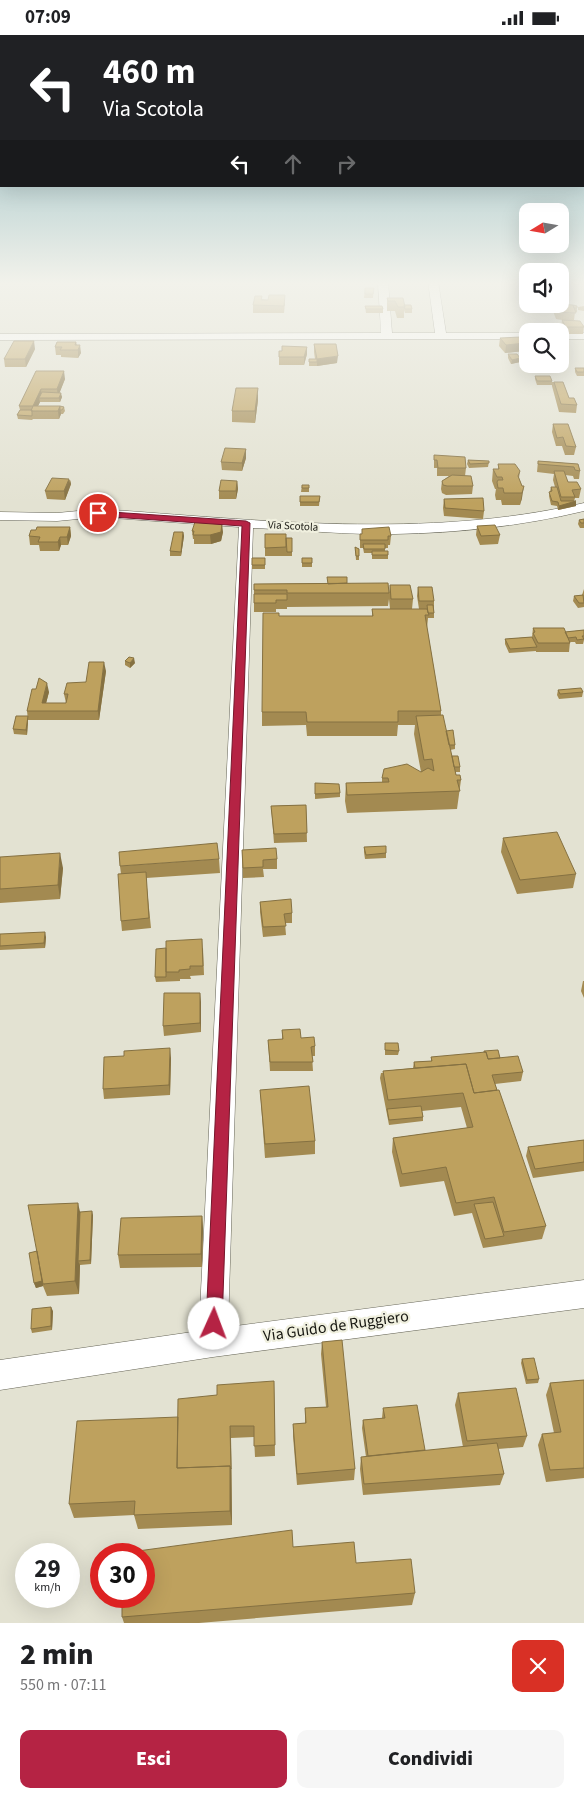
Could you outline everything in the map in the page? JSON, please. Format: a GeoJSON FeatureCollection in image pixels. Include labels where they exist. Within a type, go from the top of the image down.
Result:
{"type":"FeatureCollection","features":[{"type":"Feature","properties":{"kind":"street","name":"Via Scotola"},"geometry":{"type":"LineString","coordinates":[[0,516],[57,517],[98,513],[356,529],[436,528],[534,518],[584,507]]}},
{"type":"Feature","properties":{"kind":"street"},"geometry":{"type":"LineString","coordinates":[[213,1343],[246,523]]}},
{"type":"Feature","properties":{"kind":"street","name":"Via Guido de Ruggiero"},"geometry":{"type":"LineString","coordinates":[[0,1375],[213,1343],[584,1294]]}},
{"type":"Feature","properties":{"kind":"building"},"geometry":{"type":"Polygon","coordinates":[[[6,355],[27,355],[25,359],[4,359],[6,355]]]}},
{"type":"Feature","properties":{"kind":"building"},"geometry":{"type":"Polygon","coordinates":[[[279,355],[305,355],[304,357],[279,357],[279,355]]]}},
{"type":"Feature","properties":{"kind":"building"},"geometry":{"type":"Polygon","coordinates":[[[316,355],[338,356],[317,359],[316,355]]]}},
{"type":"Feature","properties":{"kind":"building"},"geometry":{"type":"Polygon","coordinates":[[[509,355],[518,355],[519,358],[512,360],[509,355]]]}},
{"type":"Feature","properties":{"kind":"building"},"geometry":{"type":"Polygon","coordinates":[[[309,359],[317,359],[317,362],[309,362],[309,359]]]}},
{"type":"Feature","properties":{"kind":"building"},"geometry":{"type":"Polygon","coordinates":[[[575,368],[584,368],[584,372],[577,372],[575,368]]]}},
{"type":"Feature","properties":{"kind":"building"},"geometry":{"type":"Polygon","coordinates":[[[36,371],[64,371],[57,389],[41,389],[33,406],[19,406],[36,371]]]}},
{"type":"Feature","properties":{"kind":"building"},"geometry":{"type":"Polygon","coordinates":[[[535,376],[550,376],[552,381],[537,381],[535,376]]]}},
{"type":"Feature","properties":{"kind":"building"},"geometry":{"type":"Polygon","coordinates":[[[554,382],[563,382],[569,398],[574,398],[577,405],[561,404],[554,382]]]}},
{"type":"Feature","properties":{"kind":"building"},"geometry":{"type":"Polygon","coordinates":[[[236,388],[258,388],[255,411],[232,411],[236,388]]]}},
{"type":"Feature","properties":{"kind":"building"},"geometry":{"type":"Polygon","coordinates":[[[42,392],[61,393],[59,398],[39,398],[42,392]]]}},
{"type":"Feature","properties":{"kind":"building"},"geometry":{"type":"Polygon","coordinates":[[[33,406],[60,406],[58,411],[31,411],[33,406]]]}},
{"type":"Feature","properties":{"kind":"building"},"geometry":{"type":"Polygon","coordinates":[[[20,410],[32,410],[32,416],[17,415],[20,410]]]}},
{"type":"Feature","properties":{"kind":"building"},"geometry":{"type":"Polygon","coordinates":[[[553,424],[568,424],[576,447],[566,446],[563,437],[557,438],[553,424]]]}},
{"type":"Feature","properties":{"kind":"building"},"geometry":{"type":"Polygon","coordinates":[[[225,448],[246,449],[242,463],[221,462],[225,448]]]}},
{"type":"Feature","properties":{"kind":"building"},"geometry":{"type":"Polygon","coordinates":[[[434,455],[465,457],[466,468],[438,468],[434,455]]]}},
{"type":"Feature","properties":{"kind":"building"},"geometry":{"type":"Polygon","coordinates":[[[468,460],[489,461],[489,463],[470,464],[468,460]]]}},
{"type":"Feature","properties":{"kind":"building"},"geometry":{"type":"Polygon","coordinates":[[[538,461],[578,464],[580,471],[575,470],[574,467],[538,464],[538,461]]]}},
{"type":"Feature","properties":{"kind":"building"},"geometry":{"type":"Polygon","coordinates":[[[498,464],[515,464],[520,471],[518,476],[522,486],[524,486],[522,493],[504,493],[503,488],[498,488],[498,480],[503,480],[502,477],[497,477],[493,469],[499,469],[498,464]]]}},
{"type":"Feature","properties":{"kind":"building"},"geometry":{"type":"Polygon","coordinates":[[[554,471],[564,471],[568,482],[577,482],[581,489],[572,490],[575,497],[561,497],[554,471]]]}},
{"type":"Feature","properties":{"kind":"building"},"geometry":{"type":"Polygon","coordinates":[[[452,475],[471,476],[473,486],[443,485],[442,481],[452,475]]]}},
{"type":"Feature","properties":{"kind":"building"},"geometry":{"type":"Polygon","coordinates":[[[52,478],[69,479],[64,491],[45,491],[52,478]]]}},
{"type":"Feature","properties":{"kind":"building"},"geometry":{"type":"Polygon","coordinates":[[[221,480],[237,481],[236,491],[219,491],[221,480]]]}},
{"type":"Feature","properties":{"kind":"building"},"geometry":{"type":"Polygon","coordinates":[[[302,485],[309,485],[309,488],[302,488],[302,485]]]}},
{"type":"Feature","properties":{"kind":"building"},"geometry":{"type":"Polygon","coordinates":[[[551,487],[557,487],[561,501],[576,501],[559,506],[558,502],[552,501],[549,492],[552,491],[551,487]]]}},
{"type":"Feature","properties":{"kind":"building"},"geometry":{"type":"Polygon","coordinates":[[[300,496],[320,496],[319,502],[300,502],[300,496]]]}},
{"type":"Feature","properties":{"kind":"building"},"geometry":{"type":"Polygon","coordinates":[[[483,498],[484,511],[445,508],[444,499],[483,498]]]}},
{"type":"Feature","properties":{"kind":"building"},"geometry":{"type":"Polygon","coordinates":[[[196,519],[217,520],[222,523],[221,532],[210,535],[193,535],[194,531],[192,531],[196,519]]]}},
{"type":"Feature","properties":{"kind":"building"},"geometry":{"type":"Polygon","coordinates":[[[495,525],[500,535],[481,536],[477,526],[495,525]]]}},
{"type":"Feature","properties":{"kind":"building"},"geometry":{"type":"Polygon","coordinates":[[[37,527],[70,527],[67,537],[60,537],[58,542],[38,542],[40,537],[29,536],[31,530],[36,530],[37,527]]]}},
{"type":"Feature","properties":{"kind":"building"},"geometry":{"type":"Polygon","coordinates":[[[389,527],[391,536],[388,536],[388,540],[360,540],[362,529],[389,527]]]}},
{"type":"Feature","properties":{"kind":"building"},"geometry":{"type":"Polygon","coordinates":[[[174,532],[183,532],[181,552],[170,551],[174,532]]]}},
{"type":"Feature","properties":{"kind":"building"},"geometry":{"type":"Polygon","coordinates":[[[265,534],[286,534],[286,547],[265,548],[265,534]]]}},
{"type":"Feature","properties":{"kind":"building"},"geometry":{"type":"Polygon","coordinates":[[[286,538],[292,538],[292,552],[287,552],[286,538]]]}},
{"type":"Feature","properties":{"kind":"building"},"geometry":{"type":"Polygon","coordinates":[[[363,544],[385,544],[385,549],[364,549],[363,544]]]}},
{"type":"Feature","properties":{"kind":"building"},"geometry":{"type":"Polygon","coordinates":[[[355,547],[359,549],[359,556],[356,556],[355,547]]]}},
{"type":"Feature","properties":{"kind":"building"},"geometry":{"type":"Polygon","coordinates":[[[372,551],[388,551],[388,555],[372,555],[372,551]]]}},
{"type":"Feature","properties":{"kind":"building"},"geometry":{"type":"Polygon","coordinates":[[[252,558],[265,558],[265,565],[252,565],[252,558]]]}},
{"type":"Feature","properties":{"kind":"building"},"geometry":{"type":"Polygon","coordinates":[[[302,558],[312,558],[312,563],[302,563],[302,558]]]}},
{"type":"Feature","properties":{"kind":"building"},"geometry":{"type":"Polygon","coordinates":[[[327,577],[347,577],[347,583],[328,584],[327,577]]]}},
{"type":"Feature","properties":{"kind":"building"},"geometry":{"type":"Polygon","coordinates":[[[388,583],[389,593],[287,593],[287,590],[254,590],[254,584],[388,583]]]}},
{"type":"Feature","properties":{"kind":"building"},"geometry":{"type":"Polygon","coordinates":[[[390,585],[410,585],[413,599],[391,599],[390,585]]]}},
{"type":"Feature","properties":{"kind":"building"},"geometry":{"type":"Polygon","coordinates":[[[418,587],[432,587],[434,601],[419,601],[418,587]]]}},
{"type":"Feature","properties":{"kind":"building"},"geometry":{"type":"Polygon","coordinates":[[[254,594],[287,594],[287,600],[276,600],[276,603],[254,603],[254,594]]]}},
{"type":"Feature","properties":{"kind":"building"},"geometry":{"type":"Polygon","coordinates":[[[583,595],[584,603],[579,603],[574,596],[583,595]]]}},
{"type":"Feature","properties":{"kind":"building"},"geometry":{"type":"Polygon","coordinates":[[[427,605],[433,605],[434,613],[428,613],[427,605]]]}},
{"type":"Feature","properties":{"kind":"building"},"geometry":{"type":"Polygon","coordinates":[[[372,609],[427,609],[429,615],[425,615],[441,711],[398,711],[398,722],[307,722],[306,712],[262,712],[263,613],[279,613],[279,616],[373,616],[372,609]]]}},
{"type":"Feature","properties":{"kind":"building"},"geometry":{"type":"Polygon","coordinates":[[[533,628],[564,628],[570,643],[538,643],[533,633],[535,632],[533,628]]]}},
{"type":"Feature","properties":{"kind":"building"},"geometry":{"type":"Polygon","coordinates":[[[584,630],[584,636],[582,636],[584,639],[577,640],[576,637],[568,638],[565,632],[584,630]]]}},
{"type":"Feature","properties":{"kind":"building"},"geometry":{"type":"Polygon","coordinates":[[[532,637],[537,647],[510,649],[505,639],[532,637]]]}},
{"type":"Feature","properties":{"kind":"building"},"geometry":{"type":"Polygon","coordinates":[[[129,657],[134,658],[130,663],[125,661],[129,657]]]}},
{"type":"Feature","properties":{"kind":"building"},"geometry":{"type":"Polygon","coordinates":[[[89,662],[104,662],[98,711],[27,711],[32,689],[36,689],[39,678],[47,683],[42,703],[66,703],[68,694],[64,694],[67,683],[86,682],[89,662]]]}},
{"type":"Feature","properties":{"kind":"building"},"geometry":{"type":"Polygon","coordinates":[[[581,688],[583,692],[560,694],[558,690],[581,688]]]}},
{"type":"Feature","properties":{"kind":"building"},"geometry":{"type":"Polygon","coordinates":[[[443,715],[456,775],[460,775],[461,780],[457,780],[460,791],[347,795],[346,783],[389,782],[388,778],[382,778],[384,769],[407,764],[421,772],[428,768],[434,771],[432,759],[424,760],[416,716],[443,715]]]}},
{"type":"Feature","properties":{"kind":"building"},"geometry":{"type":"Polygon","coordinates":[[[16,716],[28,716],[26,730],[13,729],[16,716]]]}},
{"type":"Feature","properties":{"kind":"building"},"geometry":{"type":"Polygon","coordinates":[[[453,730],[455,745],[449,745],[446,731],[453,730]]]}},
{"type":"Feature","properties":{"kind":"building"},"geometry":{"type":"Polygon","coordinates":[[[452,756],[458,756],[460,767],[454,767],[452,756]]]}},
{"type":"Feature","properties":{"kind":"building"},"geometry":{"type":"Polygon","coordinates":[[[315,783],[339,784],[340,793],[315,794],[315,783]]]}},
{"type":"Feature","properties":{"kind":"building"},"geometry":{"type":"Polygon","coordinates":[[[306,805],[307,833],[274,834],[271,806],[306,805]]]}},
{"type":"Feature","properties":{"kind":"building"},"geometry":{"type":"Polygon","coordinates":[[[557,832],[576,874],[520,880],[503,838],[557,832]]]}},
{"type":"Feature","properties":{"kind":"building"},"geometry":{"type":"Polygon","coordinates":[[[217,843],[219,859],[120,866],[119,852],[217,843]]]}},
{"type":"Feature","properties":{"kind":"building"},"geometry":{"type":"Polygon","coordinates":[[[386,846],[386,853],[366,855],[364,847],[386,846]]]}},
{"type":"Feature","properties":{"kind":"building"},"geometry":{"type":"Polygon","coordinates":[[[276,848],[277,859],[263,860],[263,867],[243,868],[242,850],[276,848]]]}},
{"type":"Feature","properties":{"kind":"building"},"geometry":{"type":"Polygon","coordinates":[[[60,853],[58,885],[0,889],[0,857],[60,853]]]}},
{"type":"Feature","properties":{"kind":"building"},"geometry":{"type":"Polygon","coordinates":[[[146,872],[149,918],[121,921],[118,874],[146,872]]]}},
{"type":"Feature","properties":{"kind":"building"},"geometry":{"type":"Polygon","coordinates":[[[291,899],[292,913],[284,914],[286,926],[263,927],[260,902],[291,899]]]}},
{"type":"Feature","properties":{"kind":"building"},"geometry":{"type":"Polygon","coordinates":[[[45,932],[44,943],[0,946],[0,934],[45,932]]]}},
{"type":"Feature","properties":{"kind":"building"},"geometry":{"type":"Polygon","coordinates":[[[202,939],[203,966],[190,966],[190,969],[179,970],[179,972],[166,972],[166,941],[202,939]]]}},
{"type":"Feature","properties":{"kind":"building"},"geometry":{"type":"Polygon","coordinates":[[[166,948],[166,977],[155,977],[156,949],[166,948]]]}},
{"type":"Feature","properties":{"kind":"building"},"geometry":{"type":"Polygon","coordinates":[[[164,993],[200,993],[200,1023],[163,1026],[164,993]]]}},
{"type":"Feature","properties":{"kind":"building"},"geometry":{"type":"Polygon","coordinates":[[[300,1029],[301,1038],[314,1037],[315,1046],[311,1047],[313,1062],[270,1062],[268,1040],[283,1039],[282,1030],[300,1029]]]}},
{"type":"Feature","properties":{"kind":"building"},"geometry":{"type":"Polygon","coordinates":[[[385,1043],[398,1043],[399,1051],[385,1050],[385,1043]]]}},
{"type":"Feature","properties":{"kind":"building"},"geometry":{"type":"Polygon","coordinates":[[[170,1048],[169,1085],[103,1089],[104,1057],[124,1056],[124,1051],[170,1048]]]}},
{"type":"Feature","properties":{"kind":"building"},"geometry":{"type":"Polygon","coordinates":[[[498,1050],[500,1058],[488,1059],[486,1052],[484,1052],[484,1051],[498,1050]]]}},
{"type":"Feature","properties":{"kind":"building"},"geometry":{"type":"Polygon","coordinates":[[[486,1052],[488,1059],[518,1056],[523,1072],[492,1075],[497,1090],[474,1093],[466,1064],[415,1068],[414,1062],[432,1061],[431,1057],[486,1052]]]}},
{"type":"Feature","properties":{"kind":"building"},"geometry":{"type":"Polygon","coordinates":[[[466,1064],[474,1093],[499,1090],[546,1226],[504,1232],[494,1197],[456,1203],[446,1167],[402,1174],[393,1138],[473,1127],[463,1093],[388,1100],[383,1071],[466,1064]]]}},
{"type":"Feature","properties":{"kind":"building"},"geometry":{"type":"Polygon","coordinates":[[[309,1086],[315,1141],[265,1144],[260,1090],[309,1086]]]}},
{"type":"Feature","properties":{"kind":"building"},"geometry":{"type":"Polygon","coordinates":[[[421,1106],[423,1117],[389,1120],[387,1109],[421,1106]]]}},
{"type":"Feature","properties":{"kind":"building"},"geometry":{"type":"Polygon","coordinates":[[[584,1140],[584,1162],[535,1169],[528,1147],[584,1140]]]}},
{"type":"Feature","properties":{"kind":"building"},"geometry":{"type":"Polygon","coordinates":[[[493,1202],[504,1236],[485,1239],[474,1204],[493,1202]]]}},
{"type":"Feature","properties":{"kind":"building"},"geometry":{"type":"Polygon","coordinates":[[[78,1203],[75,1281],[43,1284],[28,1205],[78,1203]]]}},
{"type":"Feature","properties":{"kind":"building"},"geometry":{"type":"Polygon","coordinates":[[[92,1211],[90,1260],[78,1261],[80,1212],[92,1211]]]}},
{"type":"Feature","properties":{"kind":"building"},"geometry":{"type":"Polygon","coordinates":[[[202,1216],[201,1254],[118,1255],[121,1218],[202,1216]]]}},
{"type":"Feature","properties":{"kind":"building"},"geometry":{"type":"Polygon","coordinates":[[[37,1251],[42,1281],[34,1283],[29,1253],[37,1251]]]}},
{"type":"Feature","properties":{"kind":"building"},"geometry":{"type":"Polygon","coordinates":[[[51,1307],[51,1326],[31,1329],[32,1309],[51,1307]]]}},
{"type":"Feature","properties":{"kind":"building"},"geometry":{"type":"Polygon","coordinates":[[[342,1340],[355,1469],[297,1474],[293,1424],[306,1423],[305,1408],[328,1407],[322,1342],[342,1340]]]}},
{"type":"Feature","properties":{"kind":"building"},"geometry":{"type":"Polygon","coordinates":[[[534,1358],[539,1379],[527,1380],[522,1359],[534,1358]]]}},
{"type":"Feature","properties":{"kind":"building"},"geometry":{"type":"Polygon","coordinates":[[[584,1380],[584,1468],[550,1470],[542,1434],[561,1432],[550,1383],[584,1380]]]}},
{"type":"Feature","properties":{"kind":"building"},"geometry":{"type":"Polygon","coordinates":[[[274,1381],[275,1445],[254,1446],[254,1426],[230,1426],[231,1469],[230,1466],[177,1468],[178,1399],[217,1395],[217,1385],[274,1381]]]}},
{"type":"Feature","properties":{"kind":"building"},"geometry":{"type":"Polygon","coordinates":[[[516,1388],[527,1436],[467,1441],[458,1393],[516,1388]]]}},
{"type":"Feature","properties":{"kind":"building"},"geometry":{"type":"Polygon","coordinates":[[[417,1405],[425,1450],[368,1456],[363,1420],[385,1418],[383,1408],[417,1405]]]}},
{"type":"Feature","properties":{"kind":"building"},"geometry":{"type":"Polygon","coordinates":[[[178,1417],[177,1468],[230,1466],[230,1511],[134,1515],[135,1501],[69,1504],[77,1421],[178,1417]]]}},
{"type":"Feature","properties":{"kind":"building"},"geometry":{"type":"Polygon","coordinates":[[[497,1443],[504,1474],[364,1484],[361,1457],[497,1443]]]}},
{"type":"Feature","properties":{"kind":"building"},"geometry":{"type":"Polygon","coordinates":[[[292,1530],[293,1547],[354,1542],[356,1563],[411,1559],[415,1593],[122,1617],[122,1608],[155,1608],[155,1549],[292,1530]]]}},
{"type":"Feature","properties":{"kind":"route"},"geometry":{"type":"LineString","coordinates":[[98,513],[246,523],[214,1324]]}}]}
